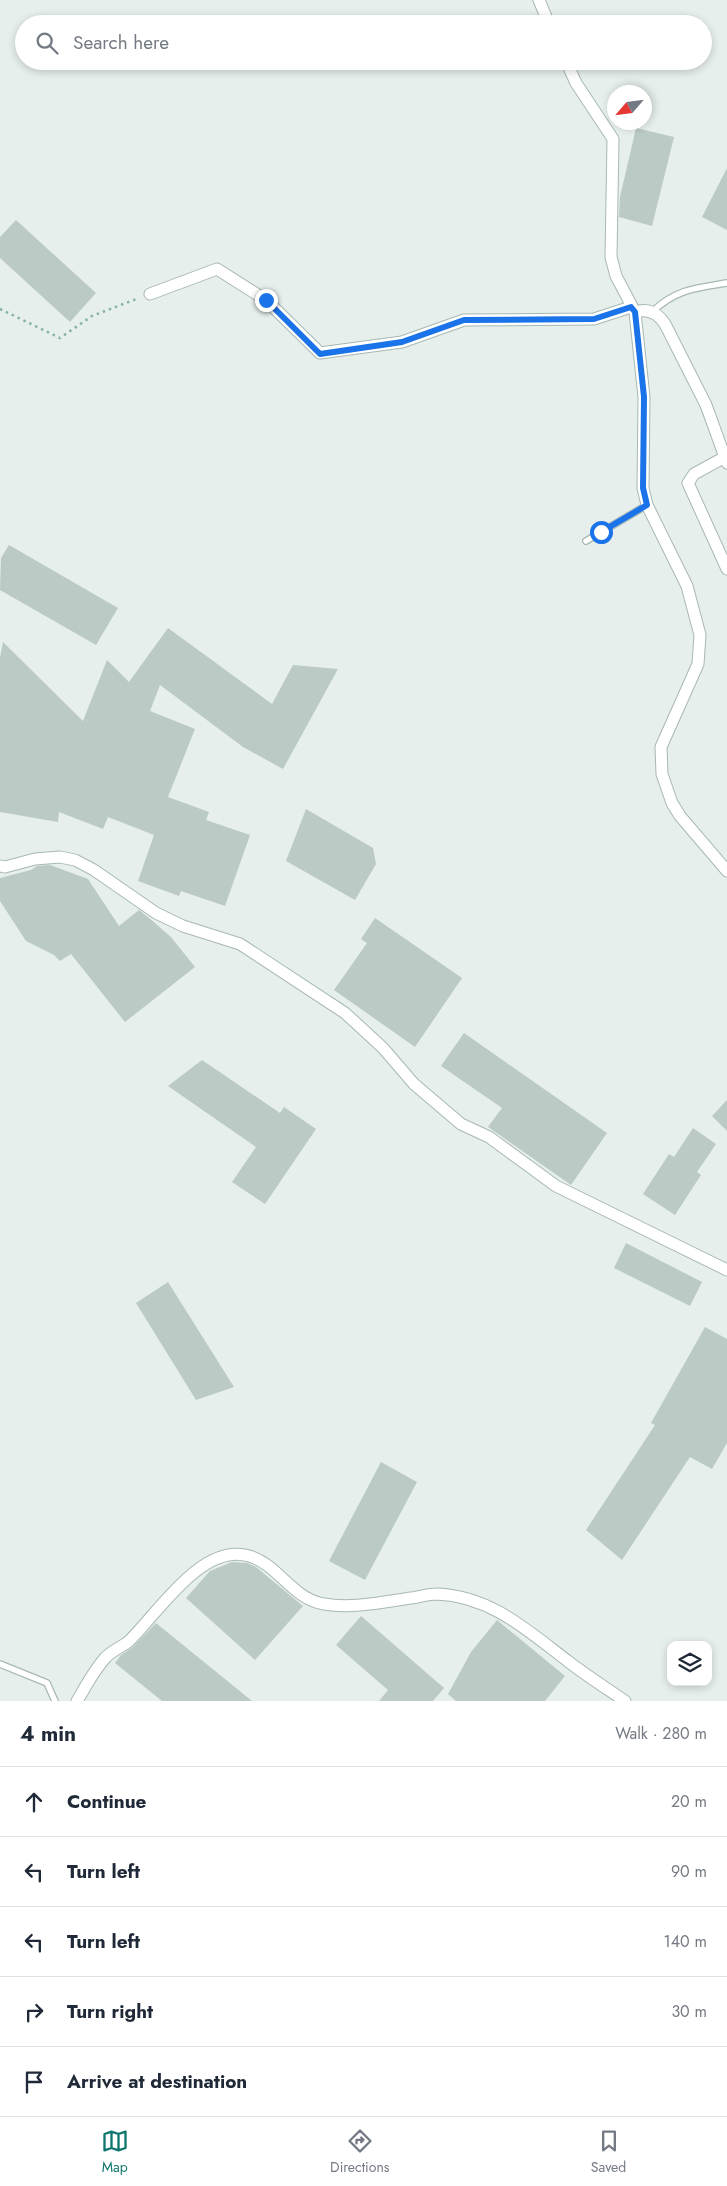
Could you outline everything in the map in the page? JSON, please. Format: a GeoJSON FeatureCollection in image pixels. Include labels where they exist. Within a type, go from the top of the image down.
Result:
{"type":"FeatureCollection","features":[{"type":"Feature","properties":{"kind":"street"},"geometry":{"type":"LineString","coordinates":[[538,0],[545,15]]}},
{"type":"Feature","properties":{"kind":"street"},"geometry":{"type":"LineString","coordinates":[[570,70],[576,83],[613,139],[612,256],[616,276],[633,310],[644,397],[643,488],[647,505],[687,586],[700,635],[698,664],[676,710],[662,747],[662,774],[672,803],[680,816],[727,871]]}},
{"type":"Feature","properties":{"kind":"street"},"geometry":{"type":"LineString","coordinates":[[150,294],[217,269],[266,300],[320,354],[402,342],[464,320],[594,319],[633,310],[652,312],[660,316],[679,347],[706,405],[726,460],[694,474],[688,483],[727,569]]}},
{"type":"Feature","properties":{"kind":"street"},"geometry":{"type":"LineString","coordinates":[[0,866],[52,858],[76,860],[94,870],[156,913],[183,926],[240,944],[344,1013],[383,1048],[414,1084],[461,1124],[489,1137],[556,1186],[727,1270]]}},
{"type":"Feature","properties":{"kind":"street"},"geometry":{"type":"LineString","coordinates":[[77,1701],[91,1677],[107,1656],[127,1642],[178,1585],[206,1565],[223,1557],[237,1554],[248,1555],[261,1561],[307,1599],[324,1604],[346,1605],[434,1594],[458,1596],[480,1603],[504,1613],[524,1626],[569,1662],[625,1701]]}},
{"type":"Feature","properties":{"kind":"lane"},"geometry":{"type":"LineString","coordinates":[[652,312],[665,300],[686,290],[727,283]]}},
{"type":"Feature","properties":{"kind":"lane"},"geometry":{"type":"LineString","coordinates":[[586,541],[647,505]]}},
{"type":"Feature","properties":{"kind":"lane"},"geometry":{"type":"LineString","coordinates":[[0,1664],[47,1684],[55,1701]]}},
{"type":"Feature","properties":{"kind":"path"},"geometry":{"type":"LineString","coordinates":[[0,309],[60,338],[92,316],[150,294]]}},
{"type":"Feature","properties":{"kind":"building"},"geometry":{"type":"Polygon","coordinates":[[[636,130],[644,130],[674,137],[652,226],[619,217],[620,197],[636,130]]]}},
{"type":"Feature","properties":{"kind":"building"},"geometry":{"type":"Polygon","coordinates":[[[727,168],[727,230],[702,217],[727,168]]]}},
{"type":"Feature","properties":{"kind":"building"},"geometry":{"type":"Polygon","coordinates":[[[16,220],[96,293],[70,322],[0,258],[0,237],[16,220]]]}},
{"type":"Feature","properties":{"kind":"building"},"geometry":{"type":"Polygon","coordinates":[[[9,545],[118,608],[96,645],[0,590],[1,558],[9,545]]]}},
{"type":"Feature","properties":{"kind":"building"},"geometry":{"type":"Polygon","coordinates":[[[168,628],[272,704],[293,665],[338,669],[283,769],[243,747],[160,685],[150,711],[195,729],[168,797],[209,812],[206,820],[250,835],[225,906],[181,891],[179,896],[138,881],[154,835],[108,817],[103,829],[59,812],[58,822],[0,812],[0,658],[3,642],[83,721],[107,660],[129,682],[168,628]]]}},
{"type":"Feature","properties":{"kind":"building"},"geometry":{"type":"Polygon","coordinates":[[[306,809],[373,848],[376,864],[355,900],[286,861],[306,809]]]}},
{"type":"Feature","properties":{"kind":"building"},"geometry":{"type":"Polygon","coordinates":[[[50,865],[88,879],[119,926],[139,910],[171,937],[195,967],[125,1022],[71,954],[60,961],[54,955],[26,941],[0,901],[0,878],[31,870],[37,866],[50,865]]]}},
{"type":"Feature","properties":{"kind":"building"},"geometry":{"type":"Polygon","coordinates":[[[375,918],[462,978],[415,1047],[334,990],[367,943],[361,939],[375,918]]]}},
{"type":"Feature","properties":{"kind":"building"},"geometry":{"type":"Polygon","coordinates":[[[464,1033],[607,1133],[571,1185],[488,1127],[502,1108],[441,1066],[464,1033]]]}},
{"type":"Feature","properties":{"kind":"building"},"geometry":{"type":"Polygon","coordinates":[[[202,1060],[280,1113],[284,1107],[316,1129],[265,1204],[232,1182],[256,1147],[168,1086],[202,1060]]]}},
{"type":"Feature","properties":{"kind":"building"},"geometry":{"type":"Polygon","coordinates":[[[727,1100],[727,1131],[712,1116],[727,1100]]]}},
{"type":"Feature","properties":{"kind":"building"},"geometry":{"type":"Polygon","coordinates":[[[693,1128],[716,1144],[697,1172],[701,1175],[675,1215],[643,1194],[669,1154],[674,1157],[693,1128]]]}},
{"type":"Feature","properties":{"kind":"building"},"geometry":{"type":"Polygon","coordinates":[[[626,1243],[702,1282],[690,1306],[614,1268],[626,1243]]]}},
{"type":"Feature","properties":{"kind":"building"},"geometry":{"type":"Polygon","coordinates":[[[168,1282],[234,1387],[196,1400],[136,1303],[168,1282]]]}},
{"type":"Feature","properties":{"kind":"building"},"geometry":{"type":"Polygon","coordinates":[[[705,1327],[727,1339],[727,1443],[712,1469],[690,1457],[622,1560],[586,1530],[655,1425],[651,1423],[705,1327]]]}},
{"type":"Feature","properties":{"kind":"building"},"geometry":{"type":"Polygon","coordinates":[[[381,1462],[417,1482],[365,1580],[329,1561],[381,1462]]]}},
{"type":"Feature","properties":{"kind":"building"},"geometry":{"type":"Polygon","coordinates":[[[232,1562],[247,1563],[256,1567],[303,1606],[255,1660],[186,1598],[210,1571],[232,1562]]]}},
{"type":"Feature","properties":{"kind":"building"},"geometry":{"type":"Polygon","coordinates":[[[361,1616],[444,1688],[433,1701],[379,1701],[388,1690],[336,1645],[361,1616]]]}},
{"type":"Feature","properties":{"kind":"building"},"geometry":{"type":"Polygon","coordinates":[[[497,1620],[565,1676],[545,1701],[456,1701],[448,1694],[471,1652],[497,1620]]]}},
{"type":"Feature","properties":{"kind":"building"},"geometry":{"type":"Polygon","coordinates":[[[156,1623],[252,1701],[162,1701],[115,1663],[121,1655],[133,1647],[156,1623]]]}},
{"type":"Feature","properties":{"kind":"route"},"geometry":{"type":"LineString","coordinates":[[266,300],[320,354],[402,342],[464,320],[594,319],[631,307],[635,312],[644,397],[643,488],[647,505],[601,532]]}}]}
